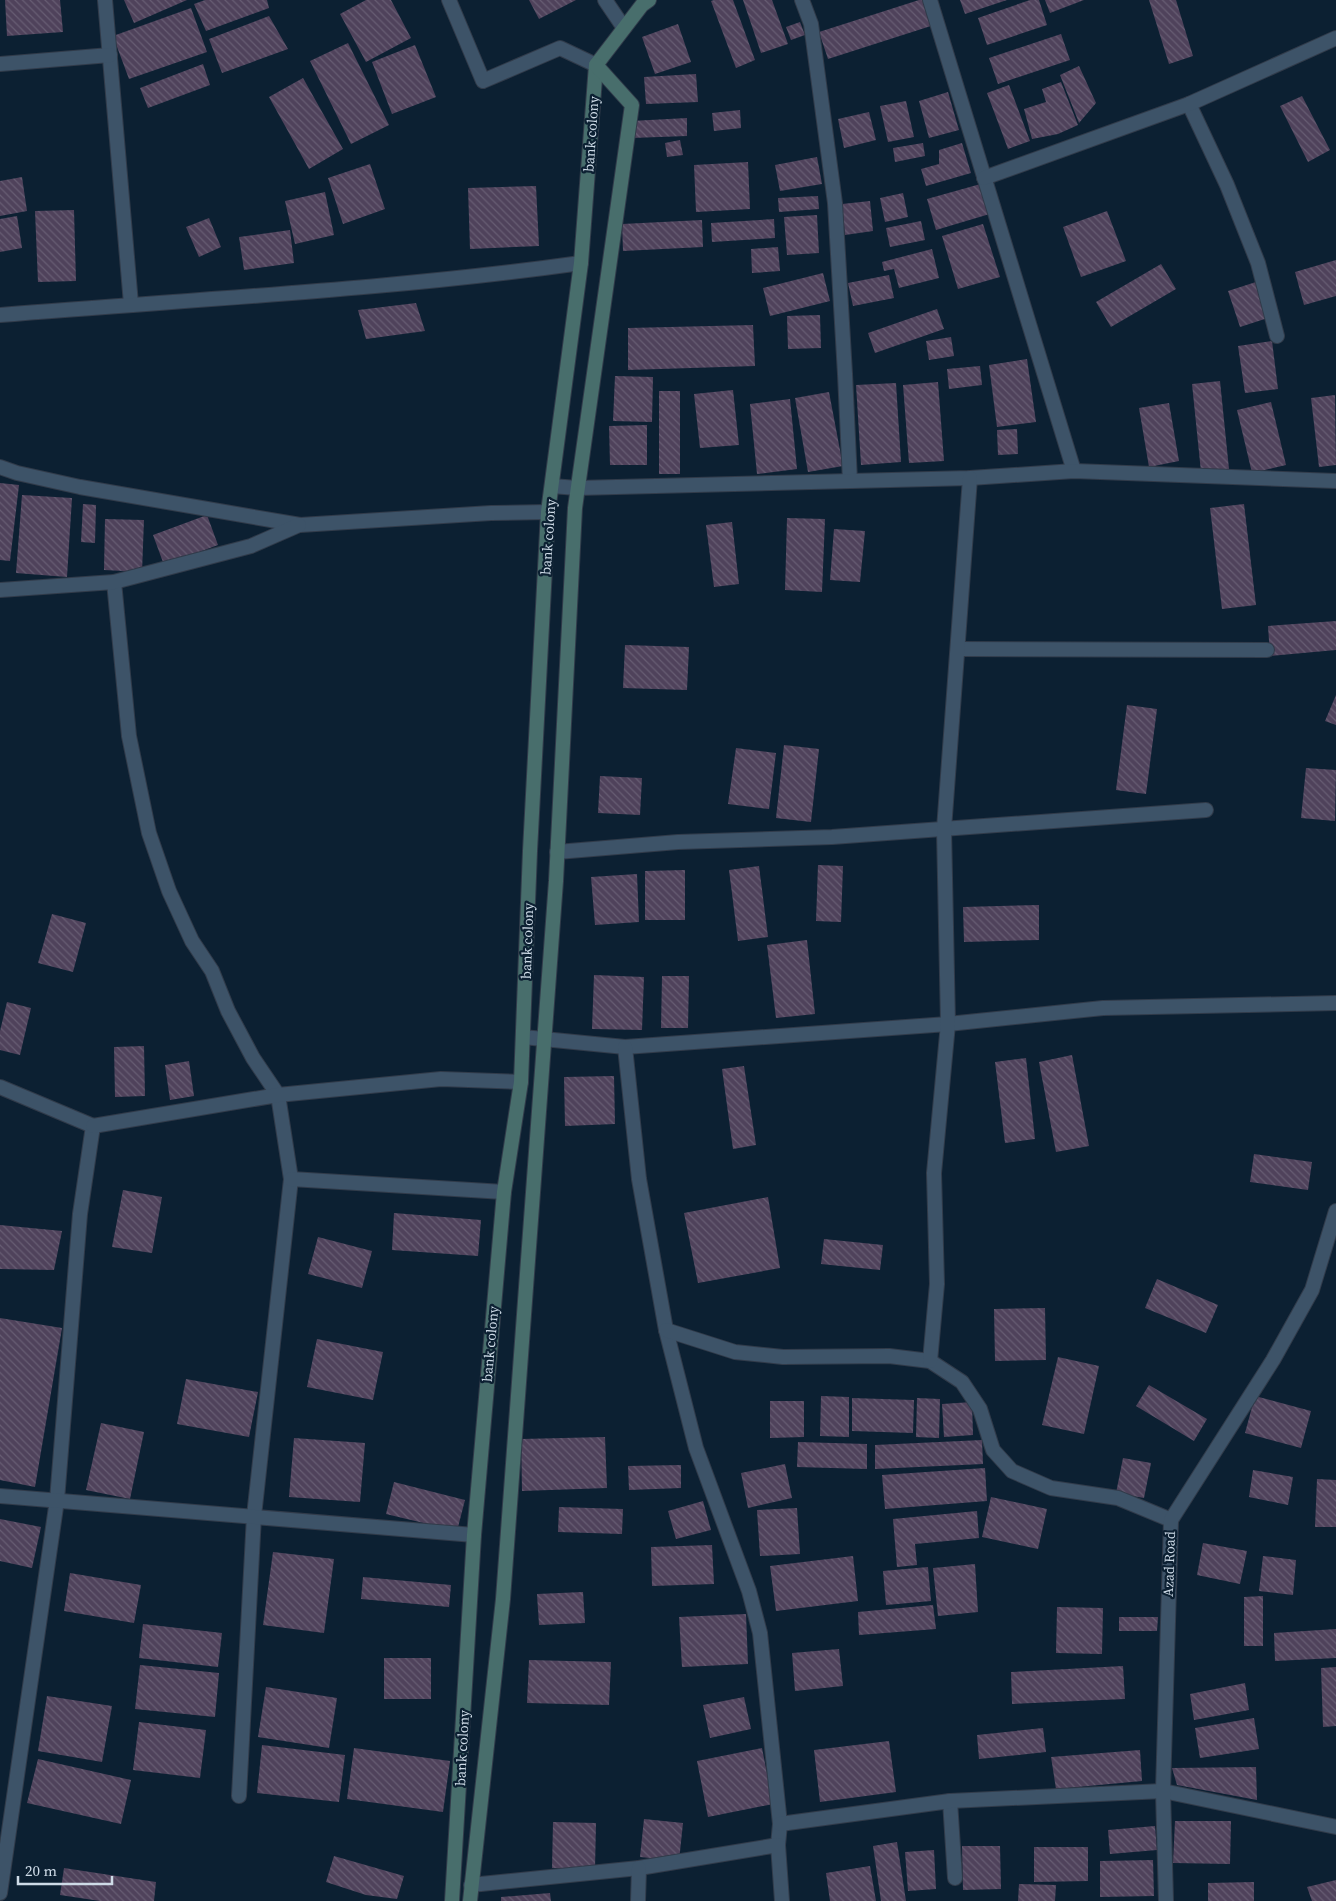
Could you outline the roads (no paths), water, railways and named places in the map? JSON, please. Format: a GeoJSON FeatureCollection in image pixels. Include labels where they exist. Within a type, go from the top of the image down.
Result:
{"type":"FeatureCollection","features":[{"type":"Feature","properties":{"kind":"main road"},"geometry":{"type":"LineString","coordinates":[[470,1901],[502,1599],[558,852],[577,488],[632,105],[596,65],[642,5],[649,0]]}},
{"type":"Feature","properties":{"kind":"main road","name":"bank colony"},"geometry":{"type":"LineString","coordinates":[[452,1901],[474,1535],[504,1192],[521,1082],[530,851],[548,512],[581,263],[596,65]]}},
{"type":"Feature","properties":{"kind":"street"},"geometry":{"type":"LineString","coordinates":[[105,0],[131,304]]}},
{"type":"Feature","properties":{"kind":"street"},"geometry":{"type":"LineString","coordinates":[[449,0],[483,81],[560,48],[596,65]]}},
{"type":"Feature","properties":{"kind":"street"},"geometry":{"type":"LineString","coordinates":[[605,0],[624,28]]}},
{"type":"Feature","properties":{"kind":"street"},"geometry":{"type":"LineString","coordinates":[[802,0],[811,24],[835,203],[850,481]]}},
{"type":"Feature","properties":{"kind":"street"},"geometry":{"type":"LineString","coordinates":[[930,0],[1074,471]]}},
{"type":"Feature","properties":{"kind":"street"},"geometry":{"type":"LineString","coordinates":[[984,178],[1189,104],[1335,39]]}},
{"type":"Feature","properties":{"kind":"street"},"geometry":{"type":"LineString","coordinates":[[0,64],[110,55]]}},
{"type":"Feature","properties":{"kind":"street"},"geometry":{"type":"LineString","coordinates":[[1189,104],[1227,185],[1258,263],[1277,336]]}},
{"type":"Feature","properties":{"kind":"street"},"geometry":{"type":"LineString","coordinates":[[0,315],[361,288],[500,274],[581,263]]}},
{"type":"Feature","properties":{"kind":"street"},"geometry":{"type":"LineString","coordinates":[[0,467],[17,473],[80,487],[300,525],[491,513],[548,512]]}},
{"type":"Feature","properties":{"kind":"street"},"geometry":{"type":"LineString","coordinates":[[552,486],[577,488],[970,478],[1074,471],[1336,481]]}},
{"type":"Feature","properties":{"kind":"street"},"geometry":{"type":"LineString","coordinates":[[930,1361],[937,1284],[934,1173],[948,1024],[944,829],[970,478]]}},
{"type":"Feature","properties":{"kind":"street"},"geometry":{"type":"LineString","coordinates":[[0,590],[114,582],[251,546],[300,525]]}},
{"type":"Feature","properties":{"kind":"street"},"geometry":{"type":"LineString","coordinates":[[114,582],[129,736],[149,833],[169,891],[192,941],[212,971],[228,1011],[253,1058],[278,1095],[291,1179],[254,1516],[239,1796]]}},
{"type":"Feature","properties":{"kind":"street"},"geometry":{"type":"LineString","coordinates":[[958,649],[1267,650]]}},
{"type":"Feature","properties":{"kind":"street"},"geometry":{"type":"LineString","coordinates":[[558,852],[678,842],[832,837],[1206,810]]}},
{"type":"Feature","properties":{"kind":"street"},"geometry":{"type":"LineString","coordinates":[[523,1037],[625,1048],[948,1024],[1103,1008],[1336,1002]]}},
{"type":"Feature","properties":{"kind":"street"},"geometry":{"type":"LineString","coordinates":[[625,1048],[639,1179],[666,1330],[696,1448],[749,1591],[760,1633],[780,1824],[778,1845],[782,1901]]}},
{"type":"Feature","properties":{"kind":"street"},"geometry":{"type":"LineString","coordinates":[[0,1087],[93,1126],[278,1095],[441,1079],[521,1082]]}},
{"type":"Feature","properties":{"kind":"street"},"geometry":{"type":"LineString","coordinates":[[0,1893],[57,1500],[80,1214],[93,1126]]}},
{"type":"Feature","properties":{"kind":"street"},"geometry":{"type":"LineString","coordinates":[[291,1179],[504,1192]]}},
{"type":"Feature","properties":{"kind":"street","name":"Azad Road"},"geometry":{"type":"LineString","coordinates":[[1166,1901],[1163,1791],[1171,1520],[1273,1360],[1312,1290],[1336,1211]]}},
{"type":"Feature","properties":{"kind":"street"},"geometry":{"type":"LineString","coordinates":[[666,1330],[735,1352],[783,1357],[889,1356],[930,1361],[962,1382],[980,1410],[993,1450],[1012,1471],[1051,1488],[1118,1498],[1171,1520]]}},
{"type":"Feature","properties":{"kind":"street"},"geometry":{"type":"LineString","coordinates":[[0,1496],[474,1535]]}},
{"type":"Feature","properties":{"kind":"street"},"geometry":{"type":"LineString","coordinates":[[780,1824],[950,1801],[1163,1791],[1336,1827]]}},
{"type":"Feature","properties":{"kind":"street"},"geometry":{"type":"LineString","coordinates":[[950,1801],[955,1878]]}},
{"type":"Feature","properties":{"kind":"street"},"geometry":{"type":"LineString","coordinates":[[471,1885],[639,1868],[778,1845]]}},
{"type":"Feature","properties":{"kind":"street"},"geometry":{"type":"LineString","coordinates":[[638,1901],[639,1868]]}}]}
